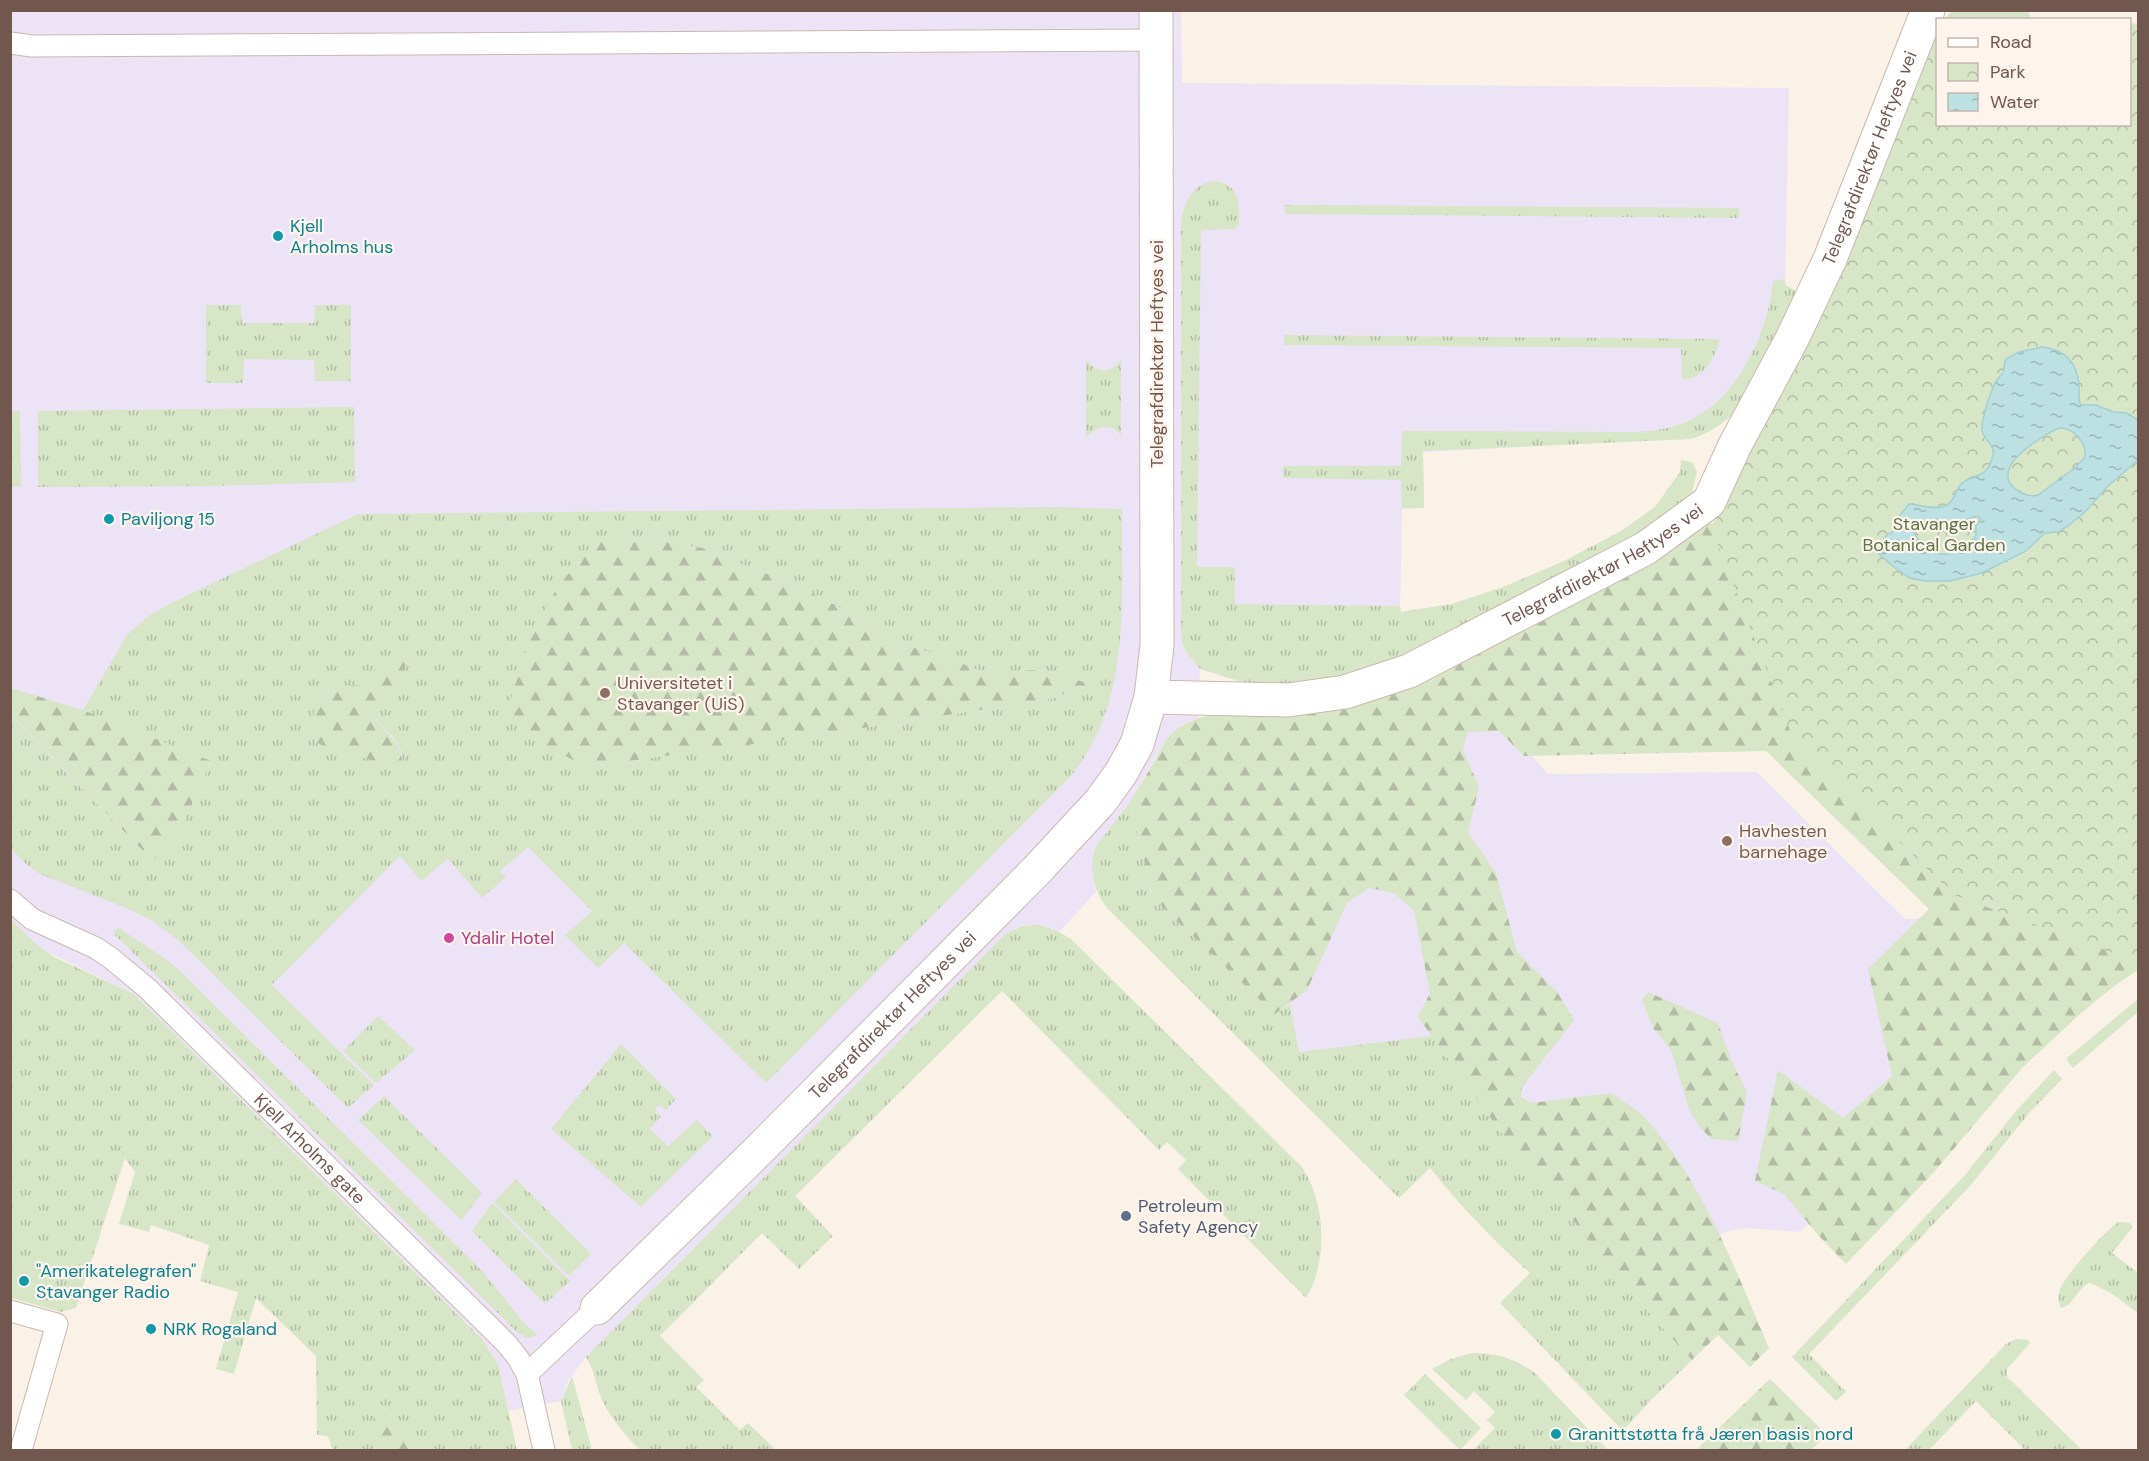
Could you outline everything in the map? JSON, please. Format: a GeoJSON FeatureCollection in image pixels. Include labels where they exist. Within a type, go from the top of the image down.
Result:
{"type":"FeatureCollection","features":[{"type":"Feature","properties":{"kind":"street","name":"Telegrafdirektør Heftyes vei"},"geometry":{"type":"LineString","coordinates":[[1151,697],[1288,700],[1345,692],[1409,671],[1646,548],[1710,502],[1735,445],[1830,259],[1928,10]]}},
{"type":"Feature","properties":{"kind":"street","name":"Telegrafdirektør Heftyes vei"},"geometry":{"type":"LineString","coordinates":[[597,1308],[776,1133],[1036,871],[1100,802],[1137,744],[1151,697],[1157,645],[1156,25]]}},
{"type":"Feature","properties":{"kind":"lane"},"geometry":{"type":"LineString","coordinates":[[10,43],[44,46],[1156,25]]}},
{"type":"Feature","properties":{"kind":"lane","name":"Kjell Arholms gate"},"geometry":{"type":"LineString","coordinates":[[10,900],[32,919],[96,948],[112,958],[148,989],[506,1343],[527,1374],[544,1450]]}},
{"type":"Feature","properties":{"kind":"lane"},"geometry":{"type":"LineString","coordinates":[[527,1374],[597,1308]]}},
{"type":"Feature","properties":{"kind":"lane"},"geometry":{"type":"LineString","coordinates":[[10,1311],[57,1324],[21,1450]]}},
{"type":"Feature","properties":{"kind":"shaded area","name":"Universitetet i Stavanger (UiS)"},"geometry":{"type":"Polygon","coordinates":[[[1181,10],[1182,83],[1789,88],[1785,284],[1793,290],[1748,375],[1679,439],[1423,452],[1424,508],[1402,509],[1400,612],[1182,643],[1200,669],[1198,718],[1182,725],[1163,744],[1130,802],[1096,846],[1092,875],[1096,892],[1059,932],[1040,925],[1027,925],[1006,933],[586,1357],[568,1381],[561,1401],[509,1411],[498,1364],[482,1339],[134,994],[45,951],[11,986],[11,11],[1181,10]]]}},
{"type":"Feature","properties":{"kind":"shaded area"},"geometry":{"type":"Polygon","coordinates":[[[1496,715],[1548,774],[1757,772],[1905,919],[1971,917],[1997,1042],[1800,1232],[1748,1228],[1723,1232],[1700,1254],[1443,1035],[1299,1052],[1230,729],[1496,715]]]}},
{"type":"Feature","properties":{"kind":"green space"},"geometry":{"type":"Polygon","coordinates":[[[1952,10],[2028,11],[2031,18],[1946,18],[1952,10]]]}},
{"type":"Feature","properties":{"kind":"green space","name":"Stavanger Botanical Garden"},"geometry":{"type":"Polygon","coordinates":[[[2138,23],[2138,962],[1954,895],[1793,738],[1711,527],[1737,480],[1936,32],[1936,126],[2131,126],[2131,24],[2138,23]]]}},
{"type":"Feature","properties":{"kind":"green space"},"geometry":{"type":"Polygon","coordinates":[[[1217,181],[1231,187],[1235,192],[1239,225],[1234,229],[1201,230],[1197,567],[1235,568],[1235,604],[1400,606],[1401,612],[1451,604],[1503,587],[1564,561],[1621,531],[1655,507],[1680,472],[1681,460],[1692,462],[1697,472],[1692,492],[1645,535],[1386,666],[1323,683],[1251,685],[1200,669],[1182,643],[1181,630],[1181,223],[1191,194],[1202,185],[1217,181]]]}},
{"type":"Feature","properties":{"kind":"green space"},"geometry":{"type":"Polygon","coordinates":[[[1285,205],[1739,208],[1739,218],[1285,214],[1285,205]]]}},
{"type":"Feature","properties":{"kind":"green space"},"geometry":{"type":"Polygon","coordinates":[[[1785,279],[1785,285],[1802,294],[1735,412],[1715,428],[1698,437],[1423,451],[1424,508],[1402,508],[1401,480],[1283,478],[1283,466],[1401,466],[1402,433],[1405,431],[1636,432],[1661,429],[1686,422],[1704,412],[1735,382],[1757,343],[1770,301],[1773,281],[1785,279]]]}},
{"type":"Feature","properties":{"kind":"green space"},"geometry":{"type":"Polygon","coordinates":[[[206,305],[241,305],[242,323],[314,323],[315,305],[351,305],[351,381],[315,381],[314,360],[244,359],[243,383],[206,383],[206,305]]]}},
{"type":"Feature","properties":{"kind":"green space"},"geometry":{"type":"Polygon","coordinates":[[[1284,335],[1720,339],[1704,370],[1685,380],[1682,379],[1681,348],[1284,345],[1284,335]]]}},
{"type":"Feature","properties":{"kind":"green space"},"geometry":{"type":"Polygon","coordinates":[[[1121,359],[1121,436],[1113,429],[1104,427],[1089,434],[1086,439],[1086,360],[1104,370],[1114,367],[1121,359]]]}},
{"type":"Feature","properties":{"kind":"green space"},"geometry":{"type":"Polygon","coordinates":[[[354,407],[355,482],[38,487],[38,411],[354,407]]]}},
{"type":"Feature","properties":{"kind":"green space"},"geometry":{"type":"Polygon","coordinates":[[[11,411],[20,411],[21,487],[11,487],[11,411]]]}},
{"type":"Feature","properties":{"kind":"green space"},"geometry":{"type":"Polygon","coordinates":[[[1054,507],[1122,509],[1122,604],[1117,667],[1100,728],[1081,762],[1068,778],[766,1083],[624,943],[598,968],[565,935],[592,911],[528,847],[500,871],[506,877],[482,898],[448,859],[421,881],[400,856],[272,985],[374,1085],[348,1108],[179,941],[165,930],[151,920],[126,908],[40,874],[11,849],[10,715],[153,861],[211,762],[83,710],[127,635],[147,617],[171,603],[358,514],[1054,507]],[[617,537],[805,737],[1056,698],[1069,691],[1094,685],[1041,670],[1026,670],[1012,675],[978,670],[948,658],[885,639],[843,609],[797,586],[702,548],[659,540],[617,537]],[[395,656],[374,670],[363,685],[351,685],[345,690],[320,695],[403,761],[394,738],[379,723],[374,713],[374,707],[385,706],[396,697],[398,682],[395,656]]]}},
{"type":"Feature","properties":{"kind":"green space"},"geometry":{"type":"Polygon","coordinates":[[[1709,522],[1789,566],[2138,524],[2138,970],[2080,1014],[2023,1067],[1934,1172],[1846,1264],[1784,1194],[1755,1181],[1778,1070],[1843,1118],[1892,1076],[1868,969],[1929,909],[1766,751],[1524,756],[1499,731],[1467,732],[1463,750],[1479,787],[1468,832],[1496,873],[1517,952],[1557,992],[1574,1020],[1522,1087],[1521,1097],[1531,1103],[1611,1093],[1648,1121],[1668,1146],[1702,1201],[1731,1259],[1769,1348],[1750,1367],[1718,1335],[1692,1360],[1645,1308],[1500,1131],[1418,1017],[1430,993],[1414,911],[1394,893],[1369,888],[1347,903],[1307,990],[1275,1014],[1153,898],[1130,802],[1166,740],[1183,725],[1198,718],[1234,710],[1304,707],[1709,522]]]}},
{"type":"Feature","properties":{"kind":"green space"},"geometry":{"type":"Polygon","coordinates":[[[617,537],[659,540],[702,548],[797,586],[843,609],[885,639],[948,658],[978,670],[1012,675],[1026,670],[1041,670],[1095,685],[1069,691],[1056,698],[805,737],[585,767],[520,730],[513,719],[509,705],[531,634],[557,588],[595,541],[617,537]]]}},
{"type":"Feature","properties":{"kind":"green space"},"geometry":{"type":"Polygon","coordinates":[[[395,656],[402,657],[405,669],[399,693],[389,704],[374,707],[378,723],[399,748],[402,769],[323,746],[315,741],[313,736],[314,701],[320,695],[345,690],[351,685],[363,685],[374,670],[395,656]]]}},
{"type":"Feature","properties":{"kind":"green space"},"geometry":{"type":"Polygon","coordinates":[[[11,688],[83,710],[211,761],[181,829],[153,861],[11,715],[11,688]]]}},
{"type":"Feature","properties":{"kind":"green space"},"geometry":{"type":"Polygon","coordinates":[[[1130,802],[1153,898],[1275,1013],[1290,1004],[1299,1052],[1432,1036],[1500,1131],[1645,1308],[1692,1360],[1623,1431],[1500,1303],[1530,1273],[1478,1223],[1430,1168],[1399,1198],[1108,909],[1093,879],[1092,863],[1096,846],[1130,802]]]}},
{"type":"Feature","properties":{"kind":"green space"},"geometry":{"type":"Polygon","coordinates":[[[10,919],[37,945],[54,957],[134,994],[482,1339],[498,1364],[517,1450],[425,1450],[378,1402],[377,1442],[383,1450],[333,1450],[327,1436],[317,1435],[316,1356],[256,1298],[234,1374],[216,1369],[238,1292],[200,1281],[209,1245],[151,1225],[149,1232],[119,1224],[135,1172],[125,1158],[76,1308],[61,1312],[11,1298],[10,919]]]}},
{"type":"Feature","properties":{"kind":"green space"},"geometry":{"type":"Polygon","coordinates":[[[1040,925],[1071,939],[1302,1167],[1316,1197],[1321,1232],[1318,1267],[1306,1298],[1178,1169],[1186,1160],[1167,1142],[1159,1150],[1002,991],[795,1196],[833,1236],[799,1269],[762,1233],[660,1336],[704,1380],[696,1387],[740,1430],[748,1423],[776,1450],[640,1450],[612,1418],[605,1406],[586,1357],[1006,933],[1022,926],[1040,925]]]}},
{"type":"Feature","properties":{"kind":"green space"},"geometry":{"type":"Polygon","coordinates":[[[119,928],[178,969],[483,1272],[523,1322],[538,1335],[527,1338],[518,1333],[114,934],[114,931],[119,928]]]}},
{"type":"Feature","properties":{"kind":"green space"},"geometry":{"type":"Polygon","coordinates":[[[1648,992],[1718,1023],[1731,1060],[1747,1092],[1738,1141],[1711,1139],[1689,1109],[1671,1050],[1653,1028],[1642,1000],[1648,992]]]}},
{"type":"Feature","properties":{"kind":"green space"},"geometry":{"type":"Polygon","coordinates":[[[2138,999],[2138,1012],[2073,1068],[2066,1059],[2138,999]]]}},
{"type":"Feature","properties":{"kind":"green space"},"geometry":{"type":"Polygon","coordinates":[[[378,1016],[415,1050],[376,1083],[343,1051],[378,1016]]]}},
{"type":"Feature","properties":{"kind":"green space"},"geometry":{"type":"Polygon","coordinates":[[[621,1044],[676,1099],[666,1110],[660,1106],[656,1107],[655,1112],[661,1116],[650,1129],[668,1146],[697,1120],[713,1136],[641,1207],[551,1129],[621,1044]]]}},
{"type":"Feature","properties":{"kind":"green space"},"geometry":{"type":"Polygon","coordinates":[[[2054,1070],[2062,1079],[2030,1112],[1969,1187],[1809,1354],[1846,1392],[1836,1401],[1792,1357],[1965,1175],[2016,1111],[2054,1070]]]}},
{"type":"Feature","properties":{"kind":"green space"},"geometry":{"type":"Polygon","coordinates":[[[384,1096],[482,1193],[461,1220],[358,1120],[384,1096]]]}},
{"type":"Feature","properties":{"kind":"green space"},"geometry":{"type":"Polygon","coordinates":[[[516,1179],[591,1254],[569,1276],[494,1202],[516,1179]]]}},
{"type":"Feature","properties":{"kind":"green space"},"geometry":{"type":"Polygon","coordinates":[[[492,1203],[570,1281],[545,1304],[472,1231],[492,1203]]]}},
{"type":"Feature","properties":{"kind":"green space"},"geometry":{"type":"Polygon","coordinates":[[[2119,1222],[2130,1223],[2133,1227],[2112,1253],[2138,1273],[2138,1313],[2111,1293],[2090,1283],[2082,1288],[2069,1304],[2061,1308],[2059,1297],[2063,1283],[2097,1242],[2119,1222]]]}},
{"type":"Feature","properties":{"kind":"green space"},"geometry":{"type":"Polygon","coordinates":[[[2016,1339],[2028,1340],[2030,1343],[2007,1369],[2007,1377],[2082,1450],[2025,1450],[1976,1401],[1929,1450],[1905,1450],[2006,1344],[2016,1339]]]}},
{"type":"Feature","properties":{"kind":"green space"},"geometry":{"type":"Polygon","coordinates":[[[1472,1353],[1505,1357],[1535,1373],[1608,1450],[1473,1450],[1495,1428],[1487,1420],[1495,1412],[1474,1391],[1466,1400],[1432,1369],[1451,1359],[1472,1353]]]}},
{"type":"Feature","properties":{"kind":"green space"},"geometry":{"type":"Polygon","coordinates":[[[1425,1374],[1481,1428],[1460,1450],[1404,1395],[1425,1374]]]}},
{"type":"Feature","properties":{"kind":"green space"},"geometry":{"type":"Polygon","coordinates":[[[572,1376],[592,1450],[572,1450],[561,1401],[572,1376]]]}},
{"type":"Feature","properties":{"kind":"green space"},"geometry":{"type":"Polygon","coordinates":[[[1770,1379],[1827,1435],[1811,1450],[1696,1450],[1770,1379]]]}},
{"type":"Feature","properties":{"kind":"green space"},"geometry":{"type":"Polygon","coordinates":[[[377,1401],[425,1450],[383,1450],[373,1427],[377,1401]]]}},
{"type":"Feature","properties":{"kind":"water"},"geometry":{"type":"Polygon","coordinates":[[[2042,347],[2061,353],[2073,364],[2078,380],[2081,405],[2096,405],[2113,412],[2127,413],[2138,420],[2138,460],[2068,526],[2058,532],[2045,533],[2026,551],[1982,573],[1950,581],[1925,581],[1910,578],[1877,552],[1886,536],[1895,530],[1897,519],[1909,504],[1945,506],[1951,502],[1961,484],[1988,468],[1993,452],[1982,431],[1984,414],[1995,383],[2003,372],[2006,359],[2019,352],[2042,347]],[[2059,428],[2031,445],[2012,463],[2008,475],[2009,481],[2016,490],[2027,495],[2038,495],[2076,467],[2085,457],[2084,447],[2078,437],[2070,431],[2059,428]],[[1978,516],[1956,522],[1922,524],[1914,532],[1927,549],[1935,553],[1952,553],[1969,543],[1976,535],[1976,526],[1980,519],[1978,516]]]}},
{"type":"Feature","properties":{"kind":"place","name":"Kjell Arholms hus"},"geometry":{"type":"Point","coordinates":[278,236]}},
{"type":"Feature","properties":{"kind":"place","name":"Paviljong 15"},"geometry":{"type":"Point","coordinates":[109,519]}},
{"type":"Feature","properties":{"kind":"place","name":"Universitetet i Stavanger (UiS)"},"geometry":{"type":"Point","coordinates":[605,693]}},
{"type":"Feature","properties":{"kind":"place","name":"Havhesten barnehage"},"geometry":{"type":"Point","coordinates":[1727,841]}},
{"type":"Feature","properties":{"kind":"place","name":"Ydalir Hotel"},"geometry":{"type":"Point","coordinates":[449,938]}},
{"type":"Feature","properties":{"kind":"place","name":"Petroleum Safety Agency"},"geometry":{"type":"Point","coordinates":[1126,1216]}},
{"type":"Feature","properties":{"kind":"place","name":"\"Amerikatelegrafen\" Stavanger Radio"},"geometry":{"type":"Point","coordinates":[24,1281]}},
{"type":"Feature","properties":{"kind":"place","name":"NRK Rogaland"},"geometry":{"type":"Point","coordinates":[151,1329]}},
{"type":"Feature","properties":{"kind":"place","name":"Granittstøtta frå Jæren basis nord"},"geometry":{"type":"Point","coordinates":[1556,1434]}}]}
